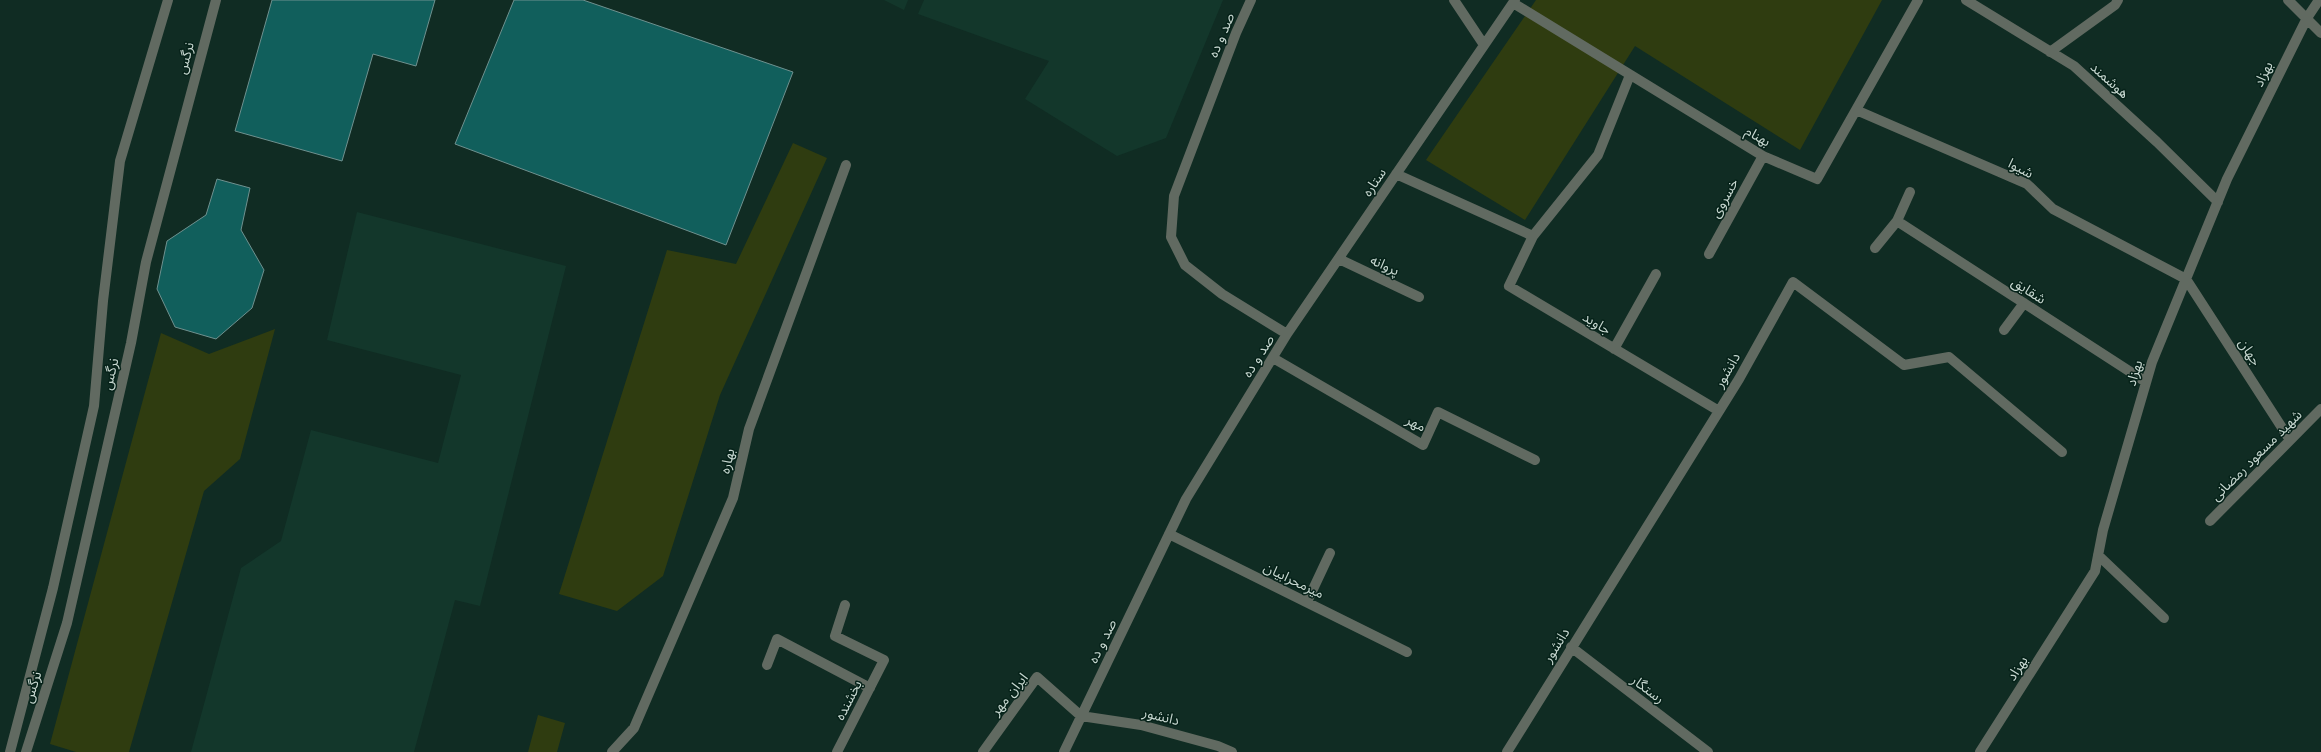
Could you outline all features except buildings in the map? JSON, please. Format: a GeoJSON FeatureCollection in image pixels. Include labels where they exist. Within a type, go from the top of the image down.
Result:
{"type":"FeatureCollection","features":[{"type":"Feature","properties":{"kind":"street","name":"نرگس"},"geometry":{"type":"LineString","coordinates":[[10,752],[53,588],[94,406],[103,301],[120,161],[168,0]]}},
{"type":"Feature","properties":{"kind":"street","name":"نرگس"},"geometry":{"type":"LineString","coordinates":[[26,752],[67,623],[131,343],[146,262],[216,0]]}},
{"type":"Feature","properties":{"kind":"street","name":"صد و ده"},"geometry":{"type":"LineString","coordinates":[[1064,752],[1186,498],[1287,334],[1222,294],[1186,265],[1171,237],[1174,196],[1236,33],[1251,0]]}},
{"type":"Feature","properties":{"kind":"street"},"geometry":{"type":"LineString","coordinates":[[1454,0],[1484,45]]}},
{"type":"Feature","properties":{"kind":"street","name":"بهنام"},"geometry":{"type":"LineString","coordinates":[[1514,2],[1763,156],[1817,179],[1918,0]]}},
{"type":"Feature","properties":{"kind":"street","name":"هوشمند"},"geometry":{"type":"LineString","coordinates":[[1966,0],[2080,71],[2157,142],[2218,202]]}},
{"type":"Feature","properties":{"kind":"street"},"geometry":{"type":"LineString","coordinates":[[2050,52],[2115,5],[2118,0]]}},
{"type":"Feature","properties":{"kind":"street"},"geometry":{"type":"LineString","coordinates":[[2288,0],[2321,33]]}},
{"type":"Feature","properties":{"kind":"street","name":"بهزاد"},"geometry":{"type":"LineString","coordinates":[[1980,752],[2095,571],[2103,530],[2152,362],[2218,202],[2306,18],[2318,0]]}},
{"type":"Feature","properties":{"kind":"street","name":"ستاره"},"geometry":{"type":"LineString","coordinates":[[1287,334],[1514,2]]}},
{"type":"Feature","properties":{"kind":"street","name":"جاوید"},"geometry":{"type":"LineString","coordinates":[[1630,75],[1598,155],[1533,236],[1509,286],[1719,411]]}},
{"type":"Feature","properties":{"kind":"street","name":"شیوا"},"geometry":{"type":"LineString","coordinates":[[1856,110],[2027,184],[2054,209],[2186,279]]}},
{"type":"Feature","properties":{"kind":"street","name":"خسروی"},"geometry":{"type":"LineString","coordinates":[[1709,254],[1763,156]]}},
{"type":"Feature","properties":{"kind":"street","name":"بهاره"},"geometry":{"type":"LineString","coordinates":[[612,752],[634,728],[733,498],[749,429],[846,165]]}},
{"type":"Feature","properties":{"kind":"street"},"geometry":{"type":"LineString","coordinates":[[1396,174],[1533,236]]}},
{"type":"Feature","properties":{"kind":"street"},"geometry":{"type":"LineString","coordinates":[[1875,248],[1897,221],[1910,192]]}},
{"type":"Feature","properties":{"kind":"street","name":"شقایق"},"geometry":{"type":"LineString","coordinates":[[1897,221],[2146,382]]}},
{"type":"Feature","properties":{"kind":"street","name":"پروانه"},"geometry":{"type":"LineString","coordinates":[[1339,259],[1419,297]]}},
{"type":"Feature","properties":{"kind":"street"},"geometry":{"type":"LineString","coordinates":[[1614,349],[1656,274]]}},
{"type":"Feature","properties":{"kind":"street","name":"جهان"},"geometry":{"type":"LineString","coordinates":[[2186,279],[2290,440]]}},
{"type":"Feature","properties":{"kind":"street","name":"دانشور"},"geometry":{"type":"LineString","coordinates":[[1507,752],[1739,379],[1793,282],[1904,364],[1949,357],[2062,452]]}},
{"type":"Feature","properties":{"kind":"street"},"geometry":{"type":"LineString","coordinates":[[2004,330],[2024,303]]}},
{"type":"Feature","properties":{"kind":"street","name":"مهر"},"geometry":{"type":"LineString","coordinates":[[1273,358],[1423,445],[1438,412],[1535,460]]}},
{"type":"Feature","properties":{"kind":"street","name":"شهید مسعود رمضانی"},"geometry":{"type":"LineString","coordinates":[[2210,521],[2321,409]]}},
{"type":"Feature","properties":{"kind":"street","name":"میرمحرابیان"},"geometry":{"type":"LineString","coordinates":[[1169,534],[1407,652]]}},
{"type":"Feature","properties":{"kind":"street"},"geometry":{"type":"LineString","coordinates":[[1307,602],[1330,553]]}},
{"type":"Feature","properties":{"kind":"street"},"geometry":{"type":"LineString","coordinates":[[2098,555],[2164,618]]}},
{"type":"Feature","properties":{"kind":"street","name":"بخشنده"},"geometry":{"type":"LineString","coordinates":[[837,752],[884,660],[835,636],[845,605]]}},
{"type":"Feature","properties":{"kind":"street"},"geometry":{"type":"LineString","coordinates":[[767,665],[777,639],[870,688]]}},
{"type":"Feature","properties":{"kind":"street","name":"رستگار"},"geometry":{"type":"LineString","coordinates":[[1571,647],[1708,752]]}},
{"type":"Feature","properties":{"kind":"street","name":"ایران مهر"},"geometry":{"type":"LineString","coordinates":[[983,752],[1037,677],[1081,716]]}},
{"type":"Feature","properties":{"kind":"street","name":"دانشور"},"geometry":{"type":"LineString","coordinates":[[1081,716],[1141,725],[1218,746],[1232,752]]}},
{"type":"Feature","properties":{"kind":"shaded area"},"geometry":{"type":"Polygon","coordinates":[[[884,0],[908,0],[904,10],[884,0]]]}},
{"type":"Feature","properties":{"kind":"shaded area"},"geometry":{"type":"Polygon","coordinates":[[[924,0],[1223,0],[1166,138],[1117,156],[1025,99],[1049,61],[918,14],[924,0]]]}},
{"type":"Feature","properties":{"kind":"shaded area"},"geometry":{"type":"Polygon","coordinates":[[[1536,0],[1882,0],[1800,150],[1635,46],[1525,220],[1426,160],[1536,0]]]}},
{"type":"Feature","properties":{"kind":"shaded area"},"geometry":{"type":"Polygon","coordinates":[[[793,143],[827,158],[720,395],[663,576],[617,611],[559,594],[667,250],[736,264],[793,143]]]}},
{"type":"Feature","properties":{"kind":"shaded area"},"geometry":{"type":"Polygon","coordinates":[[[357,212],[566,266],[480,606],[455,600],[414,752],[191,752],[241,568],[281,541],[311,430],[438,463],[461,375],[327,340],[357,212]]]}},
{"type":"Feature","properties":{"kind":"shaded area"},"geometry":{"type":"Polygon","coordinates":[[[275,329],[240,459],[204,491],[129,752],[76,752],[50,744],[161,333],[209,354],[275,329]]]}},
{"type":"Feature","properties":{"kind":"shaded area"},"geometry":{"type":"Polygon","coordinates":[[[538,715],[565,723],[557,752],[528,752],[538,715]]]}}]}
